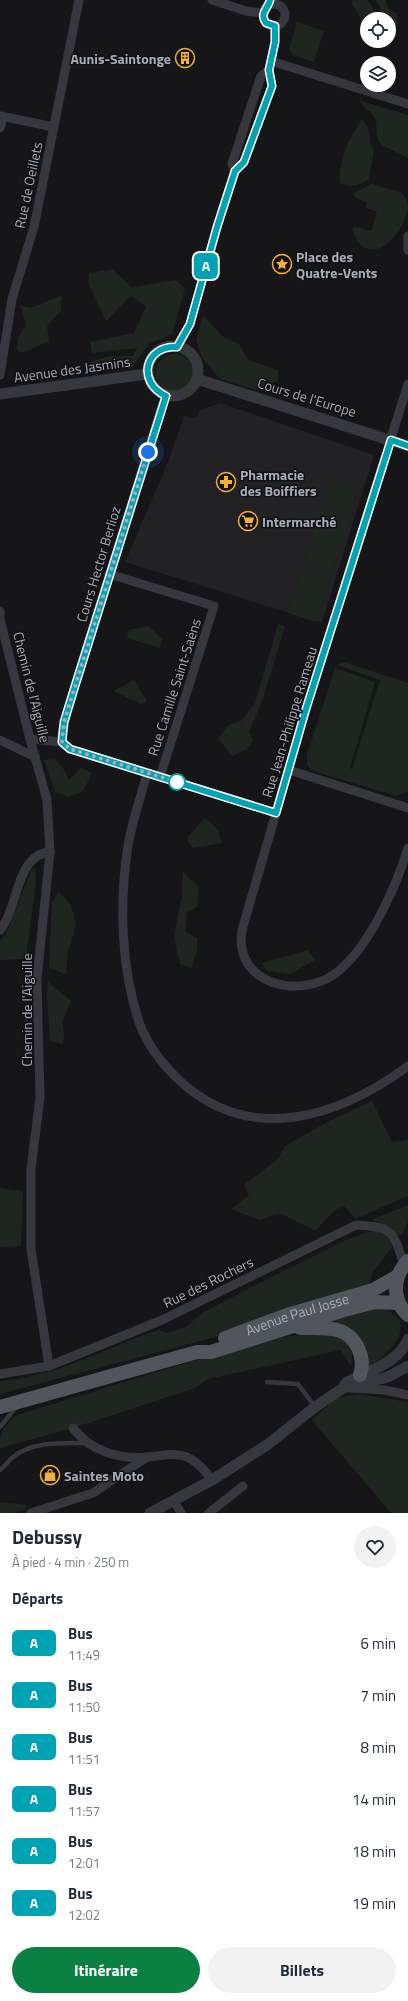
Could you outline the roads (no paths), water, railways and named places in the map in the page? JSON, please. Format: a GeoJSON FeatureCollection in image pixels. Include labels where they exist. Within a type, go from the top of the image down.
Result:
{"type":"FeatureCollection","features":[{"type":"Feature","properties":{"kind":"main road"},"geometry":{"type":"LineString","coordinates":[[403,1267],[396,1292],[398,1303],[408,1315]]}},
{"type":"Feature","properties":{"kind":"main road","name":"Avenue Paul Josse"},"geometry":{"type":"LineString","coordinates":[[197,1352],[209,1344],[287,1315],[373,1290],[403,1267]]}},
{"type":"Feature","properties":{"kind":"main road","name":"Avenue Paul Josse"},"geometry":{"type":"LineString","coordinates":[[0,1407],[197,1352],[211,1352],[289,1328],[314,1318],[375,1302],[398,1303]]}},
{"type":"Feature","properties":{"kind":"main road"},"geometry":{"type":"LineString","coordinates":[[289,1328],[332,1329],[338,1330],[348,1336],[355,1342],[361,1353],[360,1375]]}},
{"type":"Feature","properties":{"kind":"street","name":"Rue de Oeillets"},"geometry":{"type":"LineString","coordinates":[[0,375],[12,299],[34,227],[79,0]]}},
{"type":"Feature","properties":{"kind":"street"},"geometry":{"type":"LineString","coordinates":[[212,0],[246,11],[275,4],[283,3],[286,14],[285,19],[280,25],[275,26],[266,23],[268,6]]}},
{"type":"Feature","properties":{"kind":"street"},"geometry":{"type":"LineString","coordinates":[[177,347],[190,324],[217,227],[235,171],[244,162],[272,86],[269,70],[275,42],[275,26]]}},
{"type":"Feature","properties":{"kind":"street"},"geometry":{"type":"LineString","coordinates":[[271,61],[408,104]]}},
{"type":"Feature","properties":{"kind":"street"},"geometry":{"type":"LineString","coordinates":[[235,171],[232,164],[261,76],[269,70]]}},
{"type":"Feature","properties":{"kind":"street"},"geometry":{"type":"LineString","coordinates":[[0,128],[2,117],[54,127]]}},
{"type":"Feature","properties":{"kind":"street"},"geometry":{"type":"LineString","coordinates":[[408,236],[408,250]]}},
{"type":"Feature","properties":{"kind":"street"},"geometry":{"type":"LineString","coordinates":[[170,346],[177,347],[189,352],[193,356],[197,364],[197,379],[191,389],[184,394],[171,397],[166,396],[153,388],[147,374],[148,364],[155,353],[170,346]]}},
{"type":"Feature","properties":{"kind":"street","name":"Avenue des Jasmins"},"geometry":{"type":"LineString","coordinates":[[0,394],[147,374]]}},
{"type":"Feature","properties":{"kind":"street","name":"Cours de l'Europe"},"geometry":{"type":"LineString","coordinates":[[197,379],[408,446]]}},
{"type":"Feature","properties":{"kind":"street","name":"Rue Jean-Philippe Rameau"},"geometry":{"type":"LineString","coordinates":[[408,384],[305,712],[276,813],[241,940],[243,955],[248,964],[262,979],[285,986],[319,982],[335,973],[355,954],[382,911],[400,874],[408,848]]}},
{"type":"Feature","properties":{"kind":"street","name":"Cours Hector Berlioz"},"geometry":{"type":"LineString","coordinates":[[62,742],[64,722],[109,574],[166,396]]}},
{"type":"Feature","properties":{"kind":"street","name":"Rue Camille Saint-Saëns"},"geometry":{"type":"LineString","coordinates":[[109,574],[214,606],[160,777]]}},
{"type":"Feature","properties":{"kind":"street","name":"Chemin de l'Aiguille"},"geometry":{"type":"LineString","coordinates":[[0,611],[0,619],[47,800],[50,852],[37,978],[40,1097],[31,1169],[31,1249],[49,1366]]}},
{"type":"Feature","properties":{"kind":"street"},"geometry":{"type":"LineString","coordinates":[[30,739],[62,742],[70,749],[276,813]]}},
{"type":"Feature","properties":{"kind":"street"},"geometry":{"type":"LineString","coordinates":[[0,740],[35,757]]}},
{"type":"Feature","properties":{"kind":"street"},"geometry":{"type":"LineString","coordinates":[[289,770],[408,808]]}},
{"type":"Feature","properties":{"kind":"street"},"geometry":{"type":"LineString","coordinates":[[147,773],[128,846],[123,906],[124,935],[127,971],[139,1023],[148,1042],[170,1071],[190,1090],[207,1102],[249,1117],[272,1119],[292,1118],[327,1110],[352,1100],[384,1082],[408,1066]]}},
{"type":"Feature","properties":{"kind":"street"},"geometry":{"type":"LineString","coordinates":[[1,926],[10,914],[24,870],[36,856],[50,852]]}},
{"type":"Feature","properties":{"kind":"street","name":"Rue des Rochers"},"geometry":{"type":"LineString","coordinates":[[0,1374],[49,1366],[162,1320],[356,1225],[381,1226],[388,1231],[397,1243],[403,1267]]}},
{"type":"Feature","properties":{"kind":"street"},"geometry":{"type":"LineString","coordinates":[[343,1388],[347,1382],[395,1356],[404,1347],[408,1339]]}},
{"type":"Feature","properties":{"kind":"street"},"geometry":{"type":"LineString","coordinates":[[150,1513],[212,1480],[267,1445],[315,1407],[343,1388],[388,1377],[408,1366]]}},
{"type":"Feature","properties":{"kind":"street"},"geometry":{"type":"LineString","coordinates":[[343,1388],[385,1390],[408,1395]]}},
{"type":"Feature","properties":{"kind":"street"},"geometry":{"type":"LineString","coordinates":[[73,1428],[86,1443],[113,1455],[147,1457],[173,1454],[188,1458],[202,1467],[212,1480]]}},
{"type":"Feature","properties":{"kind":"street"},"geometry":{"type":"LineString","coordinates":[[31,1513],[93,1493],[147,1457]]}},
{"type":"Feature","properties":{"kind":"street"},"geometry":{"type":"LineString","coordinates":[[209,1513],[244,1486]]}},
{"type":"Feature","properties":{"kind":"street"},"geometry":{"type":"LineString","coordinates":[[174,1501],[181,1513]]}},
{"type":"Feature","properties":{"kind":"lane"},"geometry":{"type":"LineString","coordinates":[[267,1382],[298,1384],[315,1407]]}},
{"type":"Feature","properties":{"kind":"lane"},"geometry":{"type":"LineString","coordinates":[[0,1427],[20,1402]]}},
{"type":"Feature","properties":{"kind":"lane"},"geometry":{"type":"LineString","coordinates":[[0,1470],[13,1457],[25,1450],[45,1444],[86,1443]]}},
{"type":"Feature","properties":{"kind":"place","name":"Aunis-Saintonge"},"geometry":{"type":"Point","coordinates":[185,58]}},
{"type":"Feature","properties":{"kind":"place","name":"Place des Quatre-Vents"},"geometry":{"type":"Point","coordinates":[282,264]}},
{"type":"Feature","properties":{"kind":"place","name":"Pharmacie des Boiffiers"},"geometry":{"type":"Point","coordinates":[226,482]}},
{"type":"Feature","properties":{"kind":"place","name":"Intermarché"},"geometry":{"type":"Point","coordinates":[248,521]}},
{"type":"Feature","properties":{"kind":"place","name":"Saintes Moto"},"geometry":{"type":"Point","coordinates":[50,1475]}}]}
